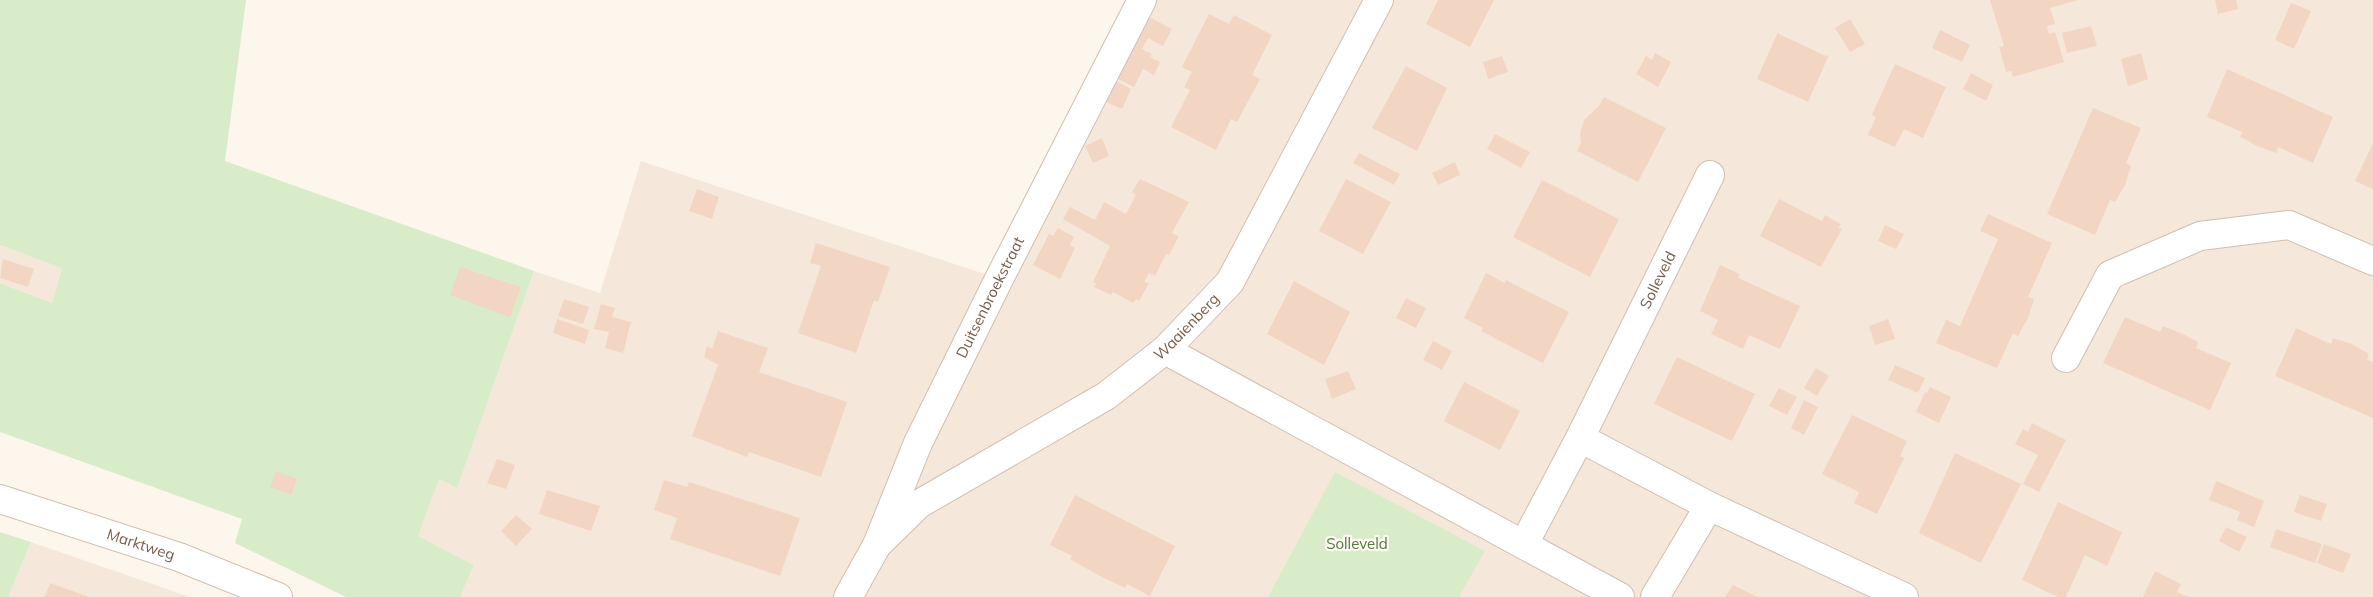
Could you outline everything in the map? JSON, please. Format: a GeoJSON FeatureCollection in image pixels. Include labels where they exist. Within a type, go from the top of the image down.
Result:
{"type":"FeatureCollection","features":[{"type":"Feature","properties":{"kind":"street","name":"Duitsenbroekstraat"},"geometry":{"type":"LineString","coordinates":[[848,597],[876,545],[918,443],[1024,228],[1142,0]]}},
{"type":"Feature","properties":{"kind":"street","name":"Waaienberg"},"geometry":{"type":"LineString","coordinates":[[876,545],[919,504],[1106,396],[1165,350],[1230,282],[1379,0]]}},
{"type":"Feature","properties":{"kind":"street","name":"Solleveld"},"geometry":{"type":"LineString","coordinates":[[1524,544],[1580,438],[1710,175]]}},
{"type":"Feature","properties":{"kind":"street"},"geometry":{"type":"LineString","coordinates":[[2066,358],[2110,275],[2200,236],[2289,226],[2373,261]]}},
{"type":"Feature","properties":{"kind":"street"},"geometry":{"type":"LineString","coordinates":[[1165,350],[1620,597]]}},
{"type":"Feature","properties":{"kind":"street"},"geometry":{"type":"LineString","coordinates":[[1580,438],[1709,506],[1904,597]]}},
{"type":"Feature","properties":{"kind":"street","name":"Marktweg"},"geometry":{"type":"LineString","coordinates":[[0,500],[179,557],[278,597]]}},
{"type":"Feature","properties":{"kind":"street"},"geometry":{"type":"LineString","coordinates":[[1655,597],[1709,506]]}},
{"type":"Feature","properties":{"kind":"shaded area"},"geometry":{"type":"Polygon","coordinates":[[[1142,0],[2373,0],[2373,597],[460,597],[474,565],[418,536],[439,478],[457,488],[534,271],[600,293],[641,161],[988,275],[1142,0]]]}},
{"type":"Feature","properties":{"kind":"shaded area"},"geometry":{"type":"Polygon","coordinates":[[[0,245],[62,267],[52,303],[0,283],[0,245]]]}},
{"type":"Feature","properties":{"kind":"shaded area"},"geometry":{"type":"Polygon","coordinates":[[[31,542],[190,597],[8,597],[31,542]]]}},
{"type":"Feature","properties":{"kind":"green space"},"geometry":{"type":"Polygon","coordinates":[[[0,0],[246,0],[225,161],[534,271],[457,488],[439,479],[418,536],[474,565],[460,597],[346,597],[235,543],[242,519],[0,432],[0,283],[52,303],[62,268],[0,245],[0,0]]]}},
{"type":"Feature","properties":{"kind":"green space","name":"Solleveld"},"geometry":{"type":"Polygon","coordinates":[[[1335,472],[1485,551],[1459,597],[1268,597],[1335,472]]]}},
{"type":"Feature","properties":{"kind":"green space"},"geometry":{"type":"Polygon","coordinates":[[[0,532],[31,542],[8,597],[0,597],[0,532]]]}},
{"type":"Feature","properties":{"kind":"building"},"geometry":{"type":"Polygon","coordinates":[[[1438,0],[1494,0],[1470,47],[1426,24],[1438,0]]]}},
{"type":"Feature","properties":{"kind":"building"},"geometry":{"type":"Polygon","coordinates":[[[1990,0],[2078,0],[2050,8],[2055,24],[2047,26],[2049,34],[2055,32],[2064,62],[2013,77],[2011,71],[2006,72],[1999,47],[2004,46],[1990,0]]]}},
{"type":"Feature","properties":{"kind":"building"},"geometry":{"type":"Polygon","coordinates":[[[2215,0],[2236,0],[2238,9],[2218,14],[2215,0]]]}},
{"type":"Feature","properties":{"kind":"building"},"geometry":{"type":"Polygon","coordinates":[[[2291,3],[2311,11],[2294,49],[2275,40],[2291,3]]]}},
{"type":"Feature","properties":{"kind":"building"},"geometry":{"type":"Polygon","coordinates":[[[1209,14],[1229,24],[1234,15],[1272,35],[1252,75],[1260,79],[1237,122],[1231,119],[1216,150],[1171,127],[1190,90],[1184,87],[1192,72],[1182,67],[1209,14]]]}},
{"type":"Feature","properties":{"kind":"building"},"geometry":{"type":"Polygon","coordinates":[[[1147,16],[1172,29],[1163,46],[1148,38],[1142,49],[1152,54],[1150,57],[1160,62],[1154,75],[1143,69],[1134,87],[1114,77],[1147,16]]]}},
{"type":"Feature","properties":{"kind":"building"},"geometry":{"type":"Polygon","coordinates":[[[1850,19],[1865,44],[1850,52],[1835,28],[1850,19]]]}},
{"type":"Feature","properties":{"kind":"building"},"geometry":{"type":"Polygon","coordinates":[[[2091,26],[2097,46],[2067,53],[2062,33],[2091,26]]]}},
{"type":"Feature","properties":{"kind":"building"},"geometry":{"type":"Polygon","coordinates":[[[1940,30],[1970,45],[1962,62],[1932,48],[1940,30]]]}},
{"type":"Feature","properties":{"kind":"building"},"geometry":{"type":"Polygon","coordinates":[[[1778,32],[1826,56],[1829,55],[1808,102],[1757,79],[1778,32]]]}},
{"type":"Feature","properties":{"kind":"building"},"geometry":{"type":"Polygon","coordinates":[[[1655,53],[1671,62],[1658,87],[1636,74],[1646,56],[1652,60],[1655,53]]]}},
{"type":"Feature","properties":{"kind":"building"},"geometry":{"type":"Polygon","coordinates":[[[2141,53],[2148,79],[2128,86],[2121,59],[2141,53]]]}},
{"type":"Feature","properties":{"kind":"building"},"geometry":{"type":"Polygon","coordinates":[[[1502,56],[1508,72],[1488,79],[1483,62],[1502,56]]]}},
{"type":"Feature","properties":{"kind":"building"},"geometry":{"type":"Polygon","coordinates":[[[1895,64],[1946,87],[1923,138],[1904,129],[1895,147],[1868,135],[1876,117],[1872,115],[1895,64]]]}},
{"type":"Feature","properties":{"kind":"building"},"geometry":{"type":"Polygon","coordinates":[[[1406,66],[1447,88],[1417,151],[1372,128],[1406,66]]]}},
{"type":"Feature","properties":{"kind":"building"},"geometry":{"type":"Polygon","coordinates":[[[2227,69],[2333,117],[2313,163],[2278,147],[2276,153],[2257,146],[2240,137],[2242,132],[2207,117],[2227,69]]]}},
{"type":"Feature","properties":{"kind":"building"},"geometry":{"type":"Polygon","coordinates":[[[1971,73],[1993,85],[1986,101],[1963,89],[1971,73]]]}},
{"type":"Feature","properties":{"kind":"building"},"geometry":{"type":"Polygon","coordinates":[[[1116,81],[1131,89],[1122,109],[1106,102],[1116,81]]]}},
{"type":"Feature","properties":{"kind":"building"},"geometry":{"type":"Polygon","coordinates":[[[1604,97],[1666,128],[1638,182],[1577,151],[1581,143],[1580,133],[1584,120],[1599,106],[1604,97]]]}},
{"type":"Feature","properties":{"kind":"building"},"geometry":{"type":"Polygon","coordinates":[[[2093,108],[2141,128],[2126,163],[2131,166],[2125,185],[2115,202],[2110,200],[2095,235],[2047,214],[2093,108]]]}},
{"type":"Feature","properties":{"kind":"building"},"geometry":{"type":"Polygon","coordinates":[[[1495,134],[1530,152],[1521,168],[1487,149],[1495,134]]]}},
{"type":"Feature","properties":{"kind":"building"},"geometry":{"type":"Polygon","coordinates":[[[1102,138],[1109,156],[1093,163],[1085,146],[1102,138]]]}},
{"type":"Feature","properties":{"kind":"building"},"geometry":{"type":"Polygon","coordinates":[[[2373,143],[2373,189],[2355,181],[2373,143]]]}},
{"type":"Feature","properties":{"kind":"building"},"geometry":{"type":"Polygon","coordinates":[[[1359,153],[1400,174],[1394,185],[1353,163],[1359,153]]]}},
{"type":"Feature","properties":{"kind":"building"},"geometry":{"type":"Polygon","coordinates":[[[1455,162],[1460,175],[1438,185],[1432,173],[1455,162]]]}},
{"type":"Feature","properties":{"kind":"building"},"geometry":{"type":"Polygon","coordinates":[[[1140,179],[1189,202],[1172,233],[1179,236],[1169,255],[1166,254],[1155,276],[1149,273],[1144,282],[1149,283],[1139,301],[1136,299],[1133,303],[1113,292],[1111,295],[1094,287],[1096,283],[1093,282],[1110,246],[1063,219],[1070,207],[1095,220],[1104,202],[1126,214],[1136,195],[1132,192],[1140,179]]]}},
{"type":"Feature","properties":{"kind":"building"},"geometry":{"type":"Polygon","coordinates":[[[1346,179],[1391,202],[1363,254],[1319,231],[1346,179]]]}},
{"type":"Feature","properties":{"kind":"building"},"geometry":{"type":"Polygon","coordinates":[[[1542,180],[1619,219],[1590,277],[1513,237],[1542,180]]]}},
{"type":"Feature","properties":{"kind":"building"},"geometry":{"type":"Polygon","coordinates":[[[697,189],[719,197],[712,219],[689,211],[697,189]]]}},
{"type":"Feature","properties":{"kind":"building"},"geometry":{"type":"Polygon","coordinates":[[[1779,199],[1822,221],[1825,215],[1841,224],[1838,228],[1842,229],[1821,267],[1760,236],[1779,199]]]}},
{"type":"Feature","properties":{"kind":"building"},"geometry":{"type":"Polygon","coordinates":[[[1988,214],[2052,243],[2028,297],[2034,299],[2028,318],[2018,336],[2013,333],[1997,368],[1936,343],[1946,320],[1960,326],[1998,239],[1980,231],[1988,214]]]}},
{"type":"Feature","properties":{"kind":"building"},"geometry":{"type":"Polygon","coordinates":[[[1885,225],[1904,234],[1896,249],[1878,241],[1885,225]]]}},
{"type":"Feature","properties":{"kind":"building"},"geometry":{"type":"Polygon","coordinates":[[[1058,228],[1074,237],[1070,245],[1075,248],[1060,279],[1033,265],[1049,234],[1053,236],[1058,228]]]}},
{"type":"Feature","properties":{"kind":"building"},"geometry":{"type":"Polygon","coordinates":[[[816,243],[890,267],[878,302],[874,300],[856,353],[798,333],[821,266],[810,263],[816,243]]]}},
{"type":"Feature","properties":{"kind":"building"},"geometry":{"type":"Polygon","coordinates":[[[3,259],[34,269],[28,287],[0,278],[3,259]]]}},
{"type":"Feature","properties":{"kind":"building"},"geometry":{"type":"Polygon","coordinates":[[[1720,265],[1740,274],[1738,278],[1800,306],[1780,349],[1749,335],[1743,349],[1711,334],[1718,320],[1700,311],[1720,265]]]}},
{"type":"Feature","properties":{"kind":"building"},"geometry":{"type":"Polygon","coordinates":[[[460,267],[521,287],[510,317],[450,295],[460,267]]]}},
{"type":"Feature","properties":{"kind":"building"},"geometry":{"type":"Polygon","coordinates":[[[1486,273],[1505,283],[1506,280],[1569,312],[1543,363],[1481,331],[1483,328],[1464,318],[1486,273]]]}},
{"type":"Feature","properties":{"kind":"building"},"geometry":{"type":"Polygon","coordinates":[[[1294,281],[1350,312],[1324,365],[1267,334],[1294,281]]]}},
{"type":"Feature","properties":{"kind":"building"},"geometry":{"type":"Polygon","coordinates":[[[1406,298],[1426,308],[1416,328],[1396,318],[1406,298]]]}},
{"type":"Feature","properties":{"kind":"building"},"geometry":{"type":"Polygon","coordinates":[[[564,299],[589,307],[583,324],[558,316],[564,299]]]}},
{"type":"Feature","properties":{"kind":"building"},"geometry":{"type":"Polygon","coordinates":[[[601,304],[615,308],[612,317],[631,322],[623,353],[605,348],[609,332],[594,329],[601,304]]]}},
{"type":"Feature","properties":{"kind":"building"},"geometry":{"type":"Polygon","coordinates":[[[2125,317],[2160,332],[2163,326],[2183,334],[2198,342],[2196,348],[2231,363],[2210,410],[2103,363],[2125,317]]]}},
{"type":"Feature","properties":{"kind":"building"},"geometry":{"type":"Polygon","coordinates":[[[557,319],[589,330],[585,344],[553,333],[557,319]]]}},
{"type":"Feature","properties":{"kind":"building"},"geometry":{"type":"Polygon","coordinates":[[[1888,319],[1895,339],[1875,345],[1869,326],[1888,319]]]}},
{"type":"Feature","properties":{"kind":"building"},"geometry":{"type":"Polygon","coordinates":[[[2296,328],[2331,344],[2333,338],[2352,344],[2369,354],[2367,360],[2373,362],[2373,418],[2275,376],[2296,328]]]}},
{"type":"Feature","properties":{"kind":"building"},"geometry":{"type":"Polygon","coordinates":[[[718,331],[768,348],[759,372],[847,402],[821,477],[749,452],[747,457],[692,436],[718,365],[704,357],[707,346],[712,349],[718,331]]]}},
{"type":"Feature","properties":{"kind":"building"},"geometry":{"type":"Polygon","coordinates":[[[1433,341],[1452,351],[1442,370],[1423,360],[1433,341]]]}},
{"type":"Feature","properties":{"kind":"building"},"geometry":{"type":"Polygon","coordinates":[[[1677,357],[1755,394],[1732,441],[1654,404],[1677,357]]]}},
{"type":"Feature","properties":{"kind":"building"},"geometry":{"type":"Polygon","coordinates":[[[1895,365],[1925,378],[1918,393],[1888,380],[1895,365]]]}},
{"type":"Feature","properties":{"kind":"building"},"geometry":{"type":"Polygon","coordinates":[[[1816,368],[1829,376],[1817,396],[1804,388],[1816,368]]]}},
{"type":"Feature","properties":{"kind":"building"},"geometry":{"type":"Polygon","coordinates":[[[1348,371],[1356,389],[1332,399],[1325,379],[1348,371]]]}},
{"type":"Feature","properties":{"kind":"building"},"geometry":{"type":"Polygon","coordinates":[[[1464,382],[1520,411],[1500,450],[1444,421],[1464,382]]]}},
{"type":"Feature","properties":{"kind":"building"},"geometry":{"type":"Polygon","coordinates":[[[1930,387],[1951,397],[1939,423],[1916,412],[1925,392],[1927,393],[1930,387]]]}},
{"type":"Feature","properties":{"kind":"building"},"geometry":{"type":"Polygon","coordinates":[[[1779,388],[1797,397],[1787,415],[1769,406],[1779,388]]]}},
{"type":"Feature","properties":{"kind":"building"},"geometry":{"type":"Polygon","coordinates":[[[1804,400],[1818,407],[1804,435],[1791,428],[1804,400]]]}},
{"type":"Feature","properties":{"kind":"building"},"geometry":{"type":"Polygon","coordinates":[[[1852,415],[1907,441],[1900,456],[1904,458],[1877,514],[1854,503],[1859,492],[1822,474],[1852,415]]]}},
{"type":"Feature","properties":{"kind":"building"},"geometry":{"type":"Polygon","coordinates":[[[2032,423],[2066,440],[2039,492],[2023,484],[2038,455],[2015,444],[2023,429],[2028,432],[2032,423]]]}},
{"type":"Feature","properties":{"kind":"building"},"geometry":{"type":"Polygon","coordinates":[[[1955,453],[2021,484],[1981,563],[1919,533],[1955,453]]]}},
{"type":"Feature","properties":{"kind":"building"},"geometry":{"type":"Polygon","coordinates":[[[497,459],[515,465],[506,489],[487,483],[497,459]]]}},
{"type":"Feature","properties":{"kind":"building"},"geometry":{"type":"Polygon","coordinates":[[[276,471],[297,479],[291,495],[270,487],[276,471]]]}},
{"type":"Feature","properties":{"kind":"building"},"geometry":{"type":"Polygon","coordinates":[[[664,480],[687,487],[689,482],[800,518],[780,576],[670,539],[677,518],[654,510],[664,480]]]}},
{"type":"Feature","properties":{"kind":"building"},"geometry":{"type":"Polygon","coordinates":[[[2216,481],[2264,501],[2254,527],[2237,520],[2240,512],[2209,500],[2216,481]]]}},
{"type":"Feature","properties":{"kind":"building"},"geometry":{"type":"Polygon","coordinates":[[[547,490],[600,506],[591,531],[539,514],[547,490]]]}},
{"type":"Feature","properties":{"kind":"building"},"geometry":{"type":"Polygon","coordinates":[[[1075,495],[1175,546],[1150,596],[1127,584],[1125,588],[1098,575],[1070,559],[1072,556],[1050,545],[1075,495]]]}},
{"type":"Feature","properties":{"kind":"building"},"geometry":{"type":"Polygon","coordinates":[[[2300,495],[2327,504],[2321,521],[2294,512],[2300,495]]]}},
{"type":"Feature","properties":{"kind":"building"},"geometry":{"type":"Polygon","coordinates":[[[2058,502],[2122,532],[2107,566],[2085,555],[2066,597],[2058,597],[2022,580],[2058,502]]]}},
{"type":"Feature","properties":{"kind":"building"},"geometry":{"type":"Polygon","coordinates":[[[516,515],[532,529],[516,546],[501,531],[516,515]]]}},
{"type":"Feature","properties":{"kind":"building"},"geometry":{"type":"Polygon","coordinates":[[[2226,527],[2247,537],[2239,552],[2219,541],[2226,527]]]}},
{"type":"Feature","properties":{"kind":"building"},"geometry":{"type":"Polygon","coordinates":[[[2276,529],[2322,544],[2315,563],[2270,547],[2276,529]]]}},
{"type":"Feature","properties":{"kind":"building"},"geometry":{"type":"Polygon","coordinates":[[[2324,544],[2351,554],[2343,573],[2317,563],[2324,544]]]}},
{"type":"Feature","properties":{"kind":"building"},"geometry":{"type":"Polygon","coordinates":[[[2155,571],[2181,584],[2177,592],[2189,597],[2143,597],[2155,571]]]}},
{"type":"Feature","properties":{"kind":"building"},"geometry":{"type":"Polygon","coordinates":[[[50,583],[89,597],[45,597],[50,583]]]}},
{"type":"Feature","properties":{"kind":"building"},"geometry":{"type":"Polygon","coordinates":[[[1733,585],[1758,597],[1725,597],[1733,585]]]}}]}
